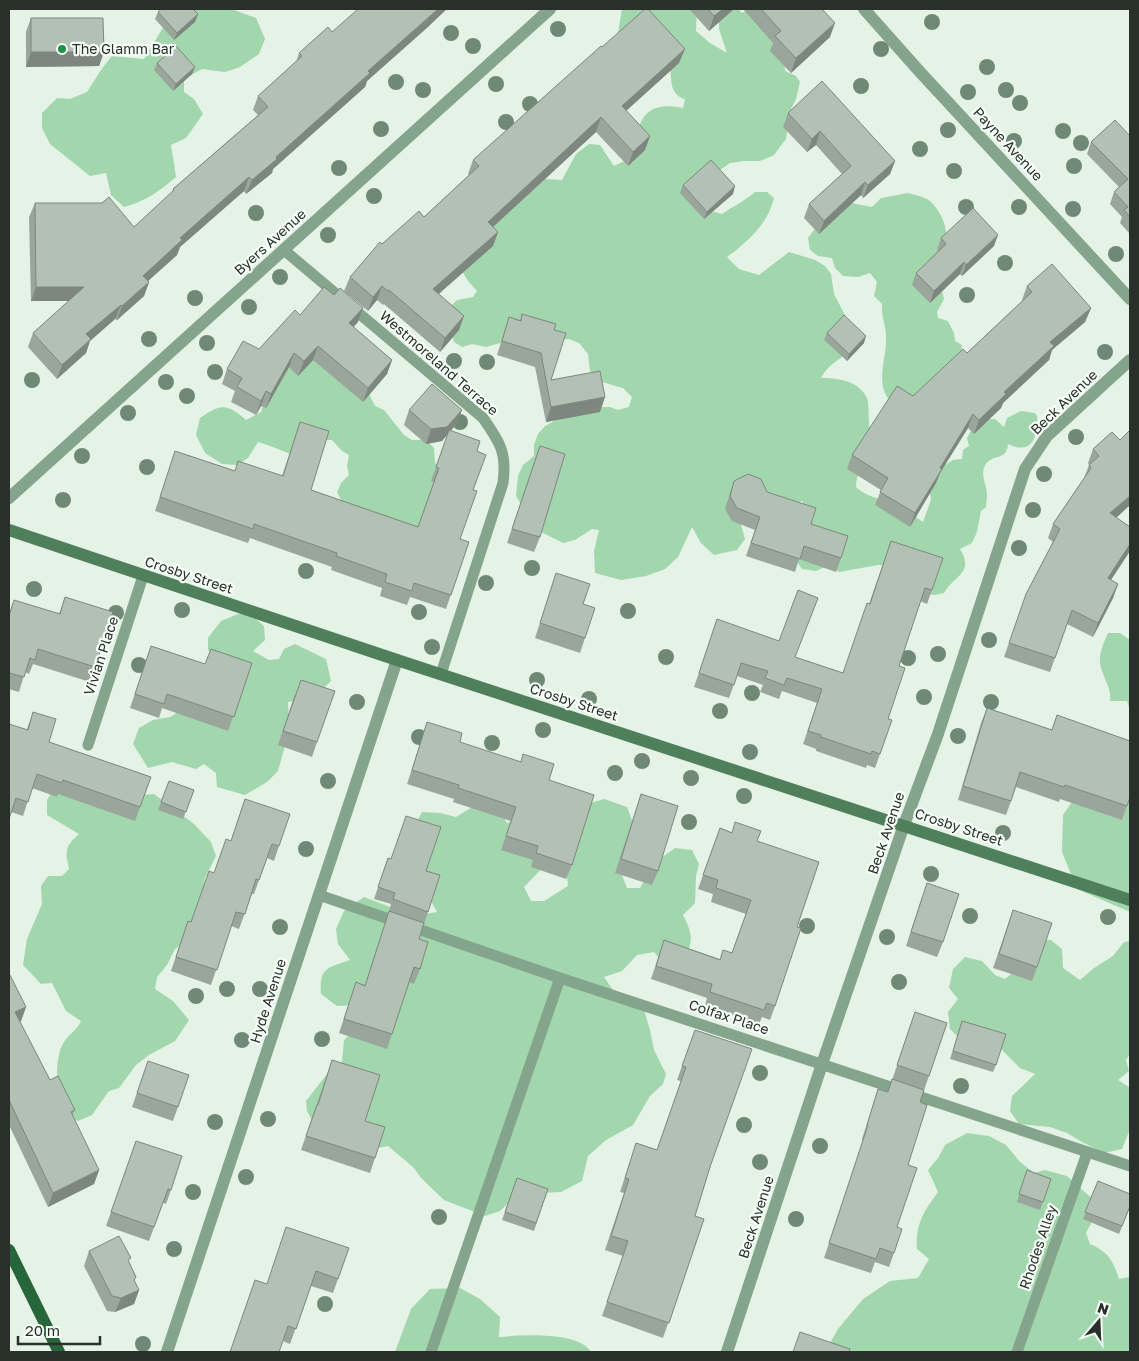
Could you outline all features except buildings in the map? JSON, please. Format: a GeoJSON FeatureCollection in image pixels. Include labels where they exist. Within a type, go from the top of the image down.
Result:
{"type":"FeatureCollection","features":[{"type":"Feature","properties":{"kind":"main road"},"geometry":{"type":"LineString","coordinates":[[9,1250],[59,1352]]}},
{"type":"Feature","properties":{"kind":"street","name":"Byers Avenue"},"geometry":{"type":"LineString","coordinates":[[9,498],[550,9]]}},
{"type":"Feature","properties":{"kind":"street","name":"Payne Avenue"},"geometry":{"type":"LineString","coordinates":[[864,9],[1130,299]]}},
{"type":"Feature","properties":{"kind":"street","name":"Beck Avenue"},"geometry":{"type":"LineString","coordinates":[[727,1352],[822,1064],[904,825],[938,734],[1025,469],[1046,436],[1130,360]]}},
{"type":"Feature","properties":{"kind":"street","name":"Crosby Street"},"geometry":{"type":"LineString","coordinates":[[9,530],[397,660],[1130,900]]}},
{"type":"Feature","properties":{"kind":"street","name":"Hyde Avenue"},"geometry":{"type":"LineString","coordinates":[[167,1352],[397,660]]}},
{"type":"Feature","properties":{"kind":"lane","name":"Westmoreland Terrace"},"geometry":{"type":"LineString","coordinates":[[284,250],[483,418],[499,440],[506,464],[503,483],[441,674]]}},
{"type":"Feature","properties":{"kind":"lane","name":"Vivian Place"},"geometry":{"type":"LineString","coordinates":[[88,745],[143,576]]}},
{"type":"Feature","properties":{"kind":"lane","name":"Colfax Place"},"geometry":{"type":"LineString","coordinates":[[319,895],[560,978],[1130,1166]]}},
{"type":"Feature","properties":{"kind":"lane"},"geometry":{"type":"LineString","coordinates":[[431,1352],[560,978]]}},
{"type":"Feature","properties":{"kind":"lane","name":"Rhodes Alley"},"geometry":{"type":"LineString","coordinates":[[1017,1352],[1087,1152]]}},
{"type":"Feature","properties":{"kind":"green space"},"geometry":{"type":"Polygon","coordinates":[[[172,9],[234,9],[256,18],[265,39],[259,54],[240,67],[225,72],[202,69],[184,79],[184,92],[194,99],[203,114],[186,138],[171,145],[176,177],[152,195],[124,207],[111,195],[106,173],[90,176],[50,144],[42,128],[42,113],[57,98],[70,99],[87,92],[112,56],[144,59],[167,21],[172,9]]]}},
{"type":"Feature","properties":{"kind":"green space"},"geometry":{"type":"Polygon","coordinates":[[[622,9],[697,9],[696,31],[710,43],[727,53],[719,29],[719,16],[731,9],[738,9],[742,13],[751,9],[780,9],[785,71],[796,76],[800,82],[796,99],[790,111],[786,139],[774,155],[760,161],[730,163],[713,175],[705,209],[722,214],[755,192],[767,192],[774,198],[767,216],[756,232],[727,257],[739,269],[759,275],[789,252],[815,260],[825,266],[831,274],[834,294],[845,315],[847,353],[829,367],[821,378],[839,379],[852,383],[862,391],[867,399],[872,439],[858,475],[856,487],[873,497],[907,509],[923,522],[931,500],[929,488],[936,471],[953,460],[962,459],[963,450],[969,446],[967,438],[978,423],[995,419],[1004,427],[1007,418],[1021,411],[1035,413],[1037,416],[1037,431],[1028,446],[1023,448],[1008,444],[1005,453],[986,464],[983,475],[987,491],[986,507],[981,511],[977,532],[972,543],[960,549],[964,557],[964,569],[944,593],[935,595],[909,592],[894,566],[878,565],[839,572],[829,565],[816,571],[802,569],[790,551],[803,501],[739,517],[745,539],[737,550],[714,555],[701,543],[692,527],[678,557],[665,569],[646,576],[621,580],[595,573],[594,551],[599,530],[592,529],[575,540],[563,543],[537,530],[516,496],[518,476],[523,465],[534,456],[534,445],[538,434],[545,426],[567,414],[590,407],[610,407],[618,410],[629,407],[632,397],[623,388],[602,382],[590,371],[588,354],[579,343],[569,339],[555,341],[522,337],[486,347],[472,344],[462,347],[454,342],[450,320],[451,309],[456,301],[473,297],[477,291],[468,281],[456,261],[531,178],[562,180],[576,154],[589,144],[600,145],[614,166],[630,158],[639,125],[650,111],[658,107],[669,106],[683,108],[685,99],[680,97],[673,89],[670,63],[625,46],[618,33],[622,9]]]}},
{"type":"Feature","properties":{"kind":"green space"},"geometry":{"type":"Polygon","coordinates":[[[908,193],[930,201],[940,213],[946,228],[945,244],[942,251],[936,258],[926,262],[922,269],[940,283],[944,299],[937,312],[938,318],[948,321],[954,333],[955,341],[962,345],[961,357],[948,390],[890,401],[883,387],[882,379],[886,335],[882,304],[874,296],[877,282],[870,273],[858,277],[843,276],[835,268],[832,258],[818,256],[810,250],[808,238],[817,226],[851,203],[872,207],[881,198],[908,193]]]}},
{"type":"Feature","properties":{"kind":"green space"},"geometry":{"type":"Polygon","coordinates":[[[310,349],[368,392],[375,406],[384,410],[404,435],[412,440],[426,440],[434,448],[435,463],[445,469],[424,528],[411,531],[378,518],[372,510],[362,511],[343,504],[337,492],[341,483],[349,475],[347,466],[349,455],[342,451],[332,440],[319,440],[297,456],[258,442],[248,458],[237,465],[222,464],[205,453],[196,435],[200,418],[213,410],[223,407],[228,408],[246,420],[261,412],[266,392],[274,379],[310,349]]]}},
{"type":"Feature","properties":{"kind":"green space"},"geometry":{"type":"Polygon","coordinates":[[[238,614],[251,615],[264,626],[265,640],[253,651],[269,660],[279,659],[284,649],[295,644],[326,659],[331,681],[312,696],[288,702],[289,721],[286,742],[278,771],[267,782],[245,795],[217,787],[216,773],[204,764],[196,769],[172,762],[148,768],[133,744],[139,728],[153,720],[170,717],[180,711],[218,663],[208,650],[208,638],[221,621],[238,614]]]}},
{"type":"Feature","properties":{"kind":"green space"},"geometry":{"type":"Polygon","coordinates":[[[1108,633],[1120,633],[1130,640],[1130,710],[1127,701],[1110,701],[1110,691],[1100,663],[1101,651],[1108,633]]]}},
{"type":"Feature","properties":{"kind":"green space"},"geometry":{"type":"Polygon","coordinates":[[[1130,765],[1130,912],[1077,889],[1062,852],[1063,815],[1079,792],[1130,765]]]}},
{"type":"Feature","properties":{"kind":"green space"},"geometry":{"type":"Polygon","coordinates":[[[57,784],[140,795],[154,794],[194,824],[211,842],[216,856],[205,878],[201,899],[187,941],[175,949],[167,965],[157,977],[155,989],[173,1001],[189,1020],[175,1041],[149,1055],[136,1065],[119,1088],[109,1091],[92,1115],[78,1121],[60,1113],[57,1067],[64,1042],[81,1021],[66,1011],[52,983],[41,984],[23,965],[27,939],[42,904],[41,886],[48,876],[62,876],[69,869],[67,849],[79,834],[47,815],[47,800],[57,784]]]}},
{"type":"Feature","properties":{"kind":"green space"},"geometry":{"type":"Polygon","coordinates":[[[604,799],[627,807],[634,826],[620,870],[627,888],[640,888],[654,863],[675,848],[692,850],[699,864],[696,876],[695,903],[683,915],[690,931],[689,948],[677,968],[664,964],[654,952],[637,955],[622,971],[604,977],[613,990],[644,1010],[654,1050],[666,1074],[663,1084],[650,1096],[633,1125],[606,1140],[588,1156],[582,1181],[561,1192],[518,1194],[500,1211],[485,1216],[444,1200],[422,1179],[413,1167],[388,1146],[367,1150],[320,1135],[307,1111],[306,1101],[331,1069],[342,1062],[344,1040],[363,1023],[359,1005],[337,1006],[321,994],[323,973],[331,967],[350,960],[338,944],[336,929],[344,911],[364,897],[414,916],[437,912],[426,892],[410,835],[422,812],[440,813],[456,817],[479,803],[497,807],[507,823],[532,815],[552,858],[524,887],[531,901],[544,901],[568,886],[566,867],[577,807],[604,799]]]}},
{"type":"Feature","properties":{"kind":"green space"},"geometry":{"type":"Polygon","coordinates":[[[1035,939],[1051,940],[1062,949],[1063,968],[1080,980],[1113,956],[1124,942],[1130,941],[1130,1054],[1126,1060],[1129,1071],[1118,1080],[1129,1087],[1130,1090],[1130,1129],[1122,1149],[1104,1153],[1067,1133],[1050,1127],[1019,1124],[1010,1111],[1012,1096],[1035,1074],[1020,1068],[998,1046],[962,1041],[950,1029],[948,1012],[958,999],[949,988],[953,969],[965,957],[982,961],[995,975],[1005,979],[1018,969],[1035,939]]]}},
{"type":"Feature","properties":{"kind":"green space"},"geometry":{"type":"Polygon","coordinates":[[[967,1133],[989,1136],[1006,1145],[1020,1162],[1034,1173],[1045,1170],[1067,1176],[1097,1203],[1095,1216],[1086,1233],[1090,1244],[1109,1257],[1119,1279],[1130,1277],[1130,1352],[825,1352],[838,1329],[863,1299],[890,1281],[918,1278],[929,1259],[917,1249],[917,1232],[925,1212],[938,1192],[928,1170],[938,1158],[945,1145],[967,1133]]]}},
{"type":"Feature","properties":{"kind":"green space"},"geometry":{"type":"Polygon","coordinates":[[[460,1288],[480,1299],[500,1317],[499,1337],[535,1335],[562,1337],[584,1345],[591,1352],[395,1352],[411,1309],[430,1289],[460,1288]]]}},
{"type":"Feature","properties":{"kind":"place","name":"The Glamm Bar"},"geometry":{"type":"Point","coordinates":[62,49]}}]}
